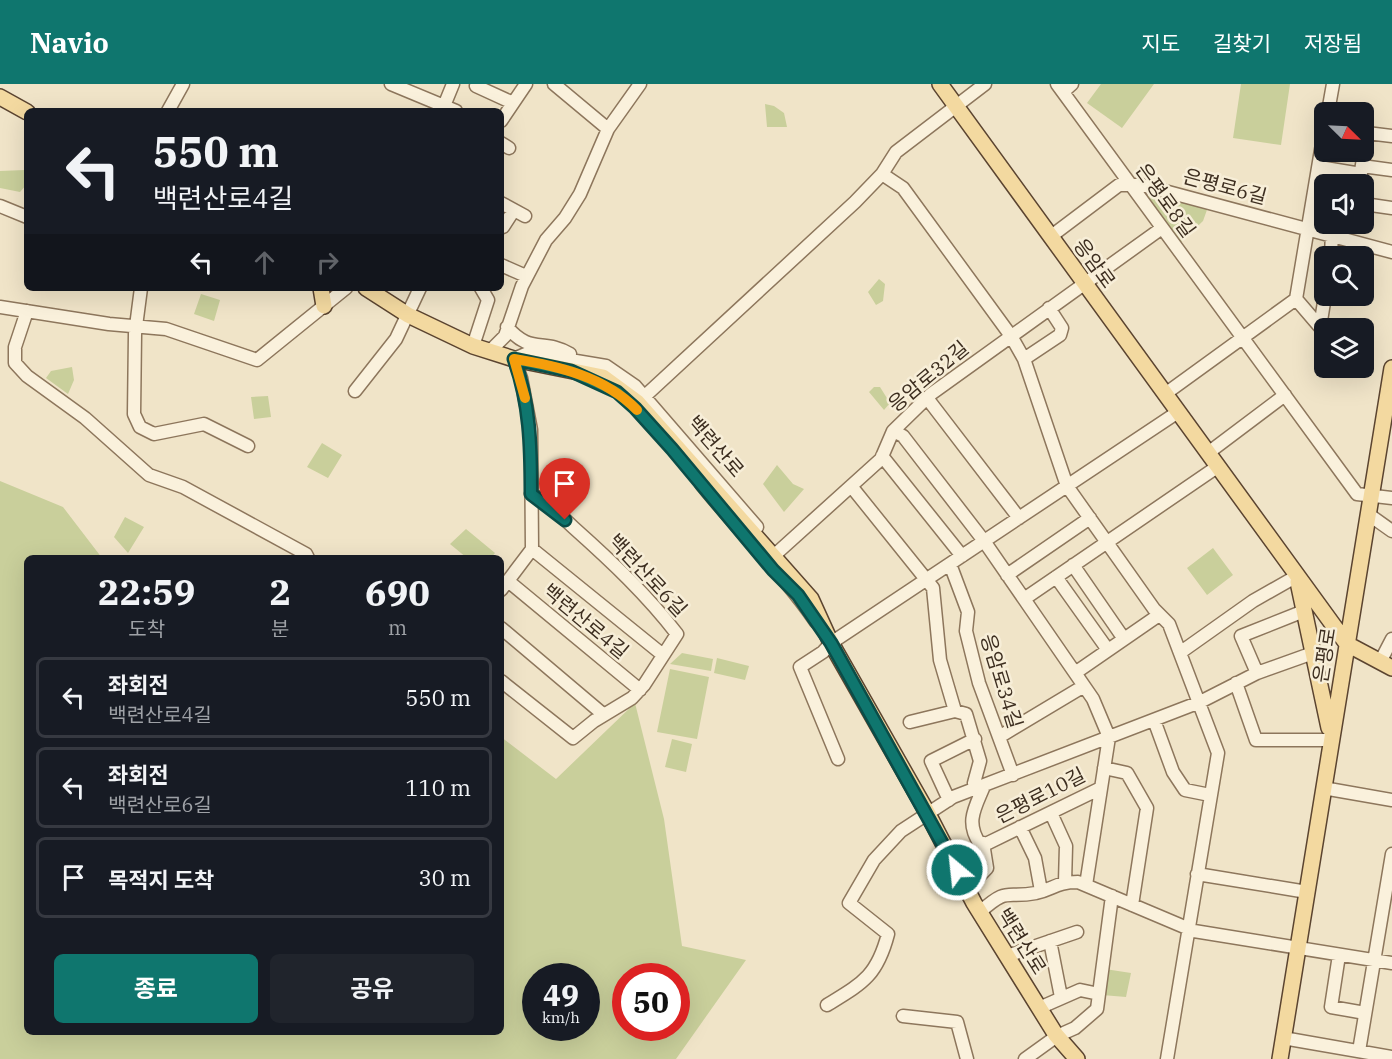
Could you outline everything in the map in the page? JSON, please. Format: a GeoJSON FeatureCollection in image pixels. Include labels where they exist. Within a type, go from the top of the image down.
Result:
{"type":"FeatureCollection","features":[{"type":"Feature","properties":{"kind":"main road","name":"응암로"},"geometry":{"type":"LineString","coordinates":[[940,84],[1083,284],[1136,351],[1217,467],[1347,644],[1386,665]]}},
{"type":"Feature","properties":{"kind":"main road"},"geometry":{"type":"LineString","coordinates":[[0,97],[24,110]]}},
{"type":"Feature","properties":{"kind":"main road"},"geometry":{"type":"LineString","coordinates":[[322,291],[324,306]]}},
{"type":"Feature","properties":{"kind":"main road","name":"백련산로"},"geometry":{"type":"LineString","coordinates":[[375,291],[408,315],[473,346],[514,359],[573,366],[603,377],[637,402],[811,599],[831,643],[927,812],[980,912],[1057,1036],[1077,1059]]}},
{"type":"Feature","properties":{"kind":"main road","name":"은평로"},"geometry":{"type":"LineString","coordinates":[[1280,1059],[1392,368]]}},
{"type":"Feature","properties":{"kind":"main road"},"geometry":{"type":"LineString","coordinates":[[1297,576],[1331,740]]}},
{"type":"Feature","properties":{"kind":"street"},"geometry":{"type":"LineString","coordinates":[[170,108],[184,84]]}},
{"type":"Feature","properties":{"kind":"street"},"geometry":{"type":"LineString","coordinates":[[178,108],[184,84]]}},
{"type":"Feature","properties":{"kind":"street"},"geometry":{"type":"LineString","coordinates":[[391,84],[449,108]]}},
{"type":"Feature","properties":{"kind":"street"},"geometry":{"type":"LineString","coordinates":[[444,106],[453,84]]}},
{"type":"Feature","properties":{"kind":"street"},"geometry":{"type":"LineString","coordinates":[[504,116],[526,84]]}},
{"type":"Feature","properties":{"kind":"street"},"geometry":{"type":"LineString","coordinates":[[554,84],[608,129]]}},
{"type":"Feature","properties":{"kind":"street"},"geometry":{"type":"LineString","coordinates":[[490,351],[501,343],[526,276],[546,240],[566,218],[580,194],[608,129],[638,84]]}},
{"type":"Feature","properties":{"kind":"street"},"geometry":{"type":"LineString","coordinates":[[645,396],[882,174],[896,152],[985,84]]}},
{"type":"Feature","properties":{"kind":"street"},"geometry":{"type":"LineString","coordinates":[[1330,102],[1333,84]]}},
{"type":"Feature","properties":{"kind":"street"},"geometry":{"type":"LineString","coordinates":[[476,86],[513,103]]}},
{"type":"Feature","properties":{"kind":"street","name":"은평로8길"},"geometry":{"type":"LineString","coordinates":[[1064,87],[1131,185],[1357,494],[1371,495]]}},
{"type":"Feature","properties":{"kind":"street"},"geometry":{"type":"LineString","coordinates":[[1361,174],[1367,132],[1392,136]]}},
{"type":"Feature","properties":{"kind":"street"},"geometry":{"type":"LineString","coordinates":[[1165,394],[1296,299],[1320,162]]}},
{"type":"Feature","properties":{"kind":"street"},"geometry":{"type":"LineString","coordinates":[[1319,167],[1356,174]]}},
{"type":"Feature","properties":{"kind":"street"},"geometry":{"type":"LineString","coordinates":[[1367,174],[1392,170]]}},
{"type":"Feature","properties":{"kind":"street"},"geometry":{"type":"LineString","coordinates":[[882,174],[903,188],[1011,336],[1024,359],[1067,486],[1159,615],[1169,624],[1218,753],[1167,1059]]}},
{"type":"Feature","properties":{"kind":"street","name":"은평로6길"},"geometry":{"type":"LineString","coordinates":[[1131,185],[1142,184],[1314,229]]}},
{"type":"Feature","properties":{"kind":"street"},"geometry":{"type":"LineString","coordinates":[[1050,237],[1119,185],[1131,185]]}},
{"type":"Feature","properties":{"kind":"street"},"geometry":{"type":"LineString","coordinates":[[504,205],[520,213],[504,227]]}},
{"type":"Feature","properties":{"kind":"street"},"geometry":{"type":"LineString","coordinates":[[1374,205],[1392,208]]}},
{"type":"Feature","properties":{"kind":"street"},"geometry":{"type":"LineString","coordinates":[[0,206],[24,216]]}},
{"type":"Feature","properties":{"kind":"street","name":"응암로32길"},"geometry":{"type":"LineString","coordinates":[[778,552],[882,456],[893,431],[927,398],[1162,228]]}},
{"type":"Feature","properties":{"kind":"street","name":"은평로6길"},"geometry":{"type":"LineString","coordinates":[[1335,234],[1392,252]]}},
{"type":"Feature","properties":{"kind":"street"},"geometry":{"type":"LineString","coordinates":[[504,267],[526,276]]}},
{"type":"Feature","properties":{"kind":"street"},"geometry":{"type":"LineString","coordinates":[[141,291],[136,326],[134,414],[140,427],[154,434],[204,424],[248,446]]}},
{"type":"Feature","properties":{"kind":"street"},"geometry":{"type":"LineString","coordinates":[[0,307],[166,329],[257,360],[342,291]]}},
{"type":"Feature","properties":{"kind":"street"},"geometry":{"type":"LineString","coordinates":[[355,391],[387,352],[419,291]]}},
{"type":"Feature","properties":{"kind":"street"},"geometry":{"type":"LineString","coordinates":[[473,346],[488,300],[483,291]]}},
{"type":"Feature","properties":{"kind":"street"},"geometry":{"type":"LineString","coordinates":[[1296,299],[1320,327],[1323,306]]}},
{"type":"Feature","properties":{"kind":"street"},"geometry":{"type":"LineString","coordinates":[[1024,359],[1060,335],[1062,328],[1049,308]]}},
{"type":"Feature","properties":{"kind":"street"},"geometry":{"type":"LineString","coordinates":[[27,311],[15,347],[15,363],[27,376],[85,418],[149,475],[183,488],[306,555]]}},
{"type":"Feature","properties":{"kind":"street"},"geometry":{"type":"LineString","coordinates":[[507,327],[521,342],[569,353],[573,366]]}},
{"type":"Feature","properties":{"kind":"street"},"geometry":{"type":"LineString","coordinates":[[514,359],[521,378],[531,430],[532,549]]}},
{"type":"Feature","properties":{"kind":"street","name":"백련산로"},"geometry":{"type":"LineString","coordinates":[[573,366],[606,366],[645,396],[819,602],[831,643]]}},
{"type":"Feature","properties":{"kind":"street"},"geometry":{"type":"LineString","coordinates":[[1208,453],[1285,395]]}},
{"type":"Feature","properties":{"kind":"street"},"geometry":{"type":"LineString","coordinates":[[927,398],[1019,518]]}},
{"type":"Feature","properties":{"kind":"street"},"geometry":{"type":"LineString","coordinates":[[838,759],[800,667],[823,652],[831,643],[1178,412]]}},
{"type":"Feature","properties":{"kind":"street"},"geometry":{"type":"LineString","coordinates":[[893,431],[903,436],[984,541],[1094,699],[1109,737]]}},
{"type":"Feature","properties":{"kind":"street"},"geometry":{"type":"LineString","coordinates":[[882,456],[962,556]]}},
{"type":"Feature","properties":{"kind":"street"},"geometry":{"type":"LineString","coordinates":[[1024,599],[1217,467]]}},
{"type":"Feature","properties":{"kind":"street"},"geometry":{"type":"LineString","coordinates":[[851,486],[928,578],[933,588],[940,660],[955,711]]}},
{"type":"Feature","properties":{"kind":"street","name":"백련산로6길"},"geometry":{"type":"LineString","coordinates":[[531,494],[547,504],[649,600],[677,634],[676,639]]}},
{"type":"Feature","properties":{"kind":"street"},"geometry":{"type":"LineString","coordinates":[[1371,495],[1392,498]]}},
{"type":"Feature","properties":{"kind":"street"},"geometry":{"type":"LineString","coordinates":[[1368,514],[1392,531]]}},
{"type":"Feature","properties":{"kind":"street"},"geometry":{"type":"LineString","coordinates":[[1007,575],[1090,518]]}},
{"type":"Feature","properties":{"kind":"street","name":"백련산로4길"},"geometry":{"type":"LineString","coordinates":[[640,690],[505,586],[532,549],[663,655]]}},
{"type":"Feature","properties":{"kind":"street","name":"응암로34길"},"geometry":{"type":"LineString","coordinates":[[950,564],[968,612],[966,631],[969,650],[1013,775]]}},
{"type":"Feature","properties":{"kind":"street"},"geometry":{"type":"LineString","coordinates":[[1073,565],[1124,639]]}},
{"type":"Feature","properties":{"kind":"street"},"geometry":{"type":"LineString","coordinates":[[1181,652],[1253,601],[1297,576]]}},
{"type":"Feature","properties":{"kind":"street"},"geometry":{"type":"LineString","coordinates":[[1056,577],[1108,650]]}},
{"type":"Feature","properties":{"kind":"street"},"geometry":{"type":"LineString","coordinates":[[1257,673],[1241,636],[1304,610]]}},
{"type":"Feature","properties":{"kind":"street"},"geometry":{"type":"LineString","coordinates":[[1075,673],[1159,615]]}},
{"type":"Feature","properties":{"kind":"street"},"geometry":{"type":"LineString","coordinates":[[504,631],[604,715]]}},
{"type":"Feature","properties":{"kind":"street","name":"백련산로4길"},"geometry":{"type":"LineString","coordinates":[[504,683],[573,738],[632,698],[676,639]]}},
{"type":"Feature","properties":{"kind":"street","name":"응암로"},"geometry":{"type":"LineString","coordinates":[[1386,665],[1392,639]]}},
{"type":"Feature","properties":{"kind":"street","name":"은평로10길"},"geometry":{"type":"LineString","coordinates":[[827,1005],[859,986],[872,974],[881,959],[888,934],[849,903],[874,860],[901,831],[927,812],[949,800],[1200,702],[1257,673],[1313,653]]}},
{"type":"Feature","properties":{"kind":"street"},"geometry":{"type":"LineString","coordinates":[[1236,683],[1256,740],[1331,740]]}},
{"type":"Feature","properties":{"kind":"street"},"geometry":{"type":"LineString","coordinates":[[999,737],[1084,686]]}},
{"type":"Feature","properties":{"kind":"street"},"geometry":{"type":"LineString","coordinates":[[910,722],[955,711],[961,711],[968,718],[989,710]]}},
{"type":"Feature","properties":{"kind":"street","name":"은평로10길"},"geometry":{"type":"LineString","coordinates":[[968,718],[981,767],[974,783],[980,788]]}},
{"type":"Feature","properties":{"kind":"street"},"geometry":{"type":"LineString","coordinates":[[1154,720],[1173,772],[1185,790],[1210,795]]}},
{"type":"Feature","properties":{"kind":"street","name":"은평로10길"},"geometry":{"type":"LineString","coordinates":[[980,788],[971,823],[971,832],[980,844],[1101,788],[1109,737]]}},
{"type":"Feature","properties":{"kind":"street"},"geometry":{"type":"LineString","coordinates":[[949,800],[931,762],[975,739]]}},
{"type":"Feature","properties":{"kind":"street"},"geometry":{"type":"LineString","coordinates":[[1104,768],[1127,773],[1147,808],[1132,905]]}},
{"type":"Feature","properties":{"kind":"street"},"geometry":{"type":"LineString","coordinates":[[1086,885],[1101,788]]}},
{"type":"Feature","properties":{"kind":"street"},"geometry":{"type":"LineString","coordinates":[[1323,788],[1392,800]]}},
{"type":"Feature","properties":{"kind":"street"},"geometry":{"type":"LineString","coordinates":[[1051,813],[1066,846],[1065,882]]}},
{"type":"Feature","properties":{"kind":"street"},"geometry":{"type":"LineString","coordinates":[[1020,827],[1035,858],[1041,891]]}},
{"type":"Feature","properties":{"kind":"street","name":"은평로10길"},"geometry":{"type":"LineString","coordinates":[[967,889],[987,868],[983,843]]}},
{"type":"Feature","properties":{"kind":"street"},"geometry":{"type":"LineString","coordinates":[[1359,1051],[1389,888],[1392,854]]}},
{"type":"Feature","properties":{"kind":"street"},"geometry":{"type":"LineString","coordinates":[[1197,874],[1307,892]]}},
{"type":"Feature","properties":{"kind":"street"},"geometry":{"type":"LineString","coordinates":[[980,912],[1005,893],[1041,891],[1065,882],[1086,885],[1187,929],[1392,963]]}},
{"type":"Feature","properties":{"kind":"street"},"geometry":{"type":"LineString","coordinates":[[1025,1059],[1026,1056],[1057,1036],[1080,1024],[1097,1009],[1112,896]]}},
{"type":"Feature","properties":{"kind":"street"},"geometry":{"type":"LineString","coordinates":[[1007,956],[1077,932]]}},
{"type":"Feature","properties":{"kind":"street"},"geometry":{"type":"LineString","coordinates":[[1050,941],[1060,997]]}},
{"type":"Feature","properties":{"kind":"street"},"geometry":{"type":"LineString","coordinates":[[1339,956],[1330,1008],[1365,1013]]}},
{"type":"Feature","properties":{"kind":"street"},"geometry":{"type":"LineString","coordinates":[[1039,1008],[1080,990],[1099,994]]}},
{"type":"Feature","properties":{"kind":"street"},"geometry":{"type":"LineString","coordinates":[[903,1016],[957,1022],[967,1059]]}},
{"type":"Feature","properties":{"kind":"street"},"geometry":{"type":"LineString","coordinates":[[1283,1038],[1392,1057]]}},
{"type":"Feature","properties":{"kind":"green space"},"geometry":{"type":"Polygon","coordinates":[[[1101,84],[1154,84],[1122,128],[1087,103],[1101,84]]]}},
{"type":"Feature","properties":{"kind":"green space"},"geometry":{"type":"Polygon","coordinates":[[[1241,84],[1290,84],[1281,145],[1233,138],[1241,84]]]}},
{"type":"Feature","properties":{"kind":"green space"},"geometry":{"type":"Polygon","coordinates":[[[765,104],[774,106],[784,113],[787,127],[767,127],[765,104]]]}},
{"type":"Feature","properties":{"kind":"green space"},"geometry":{"type":"Polygon","coordinates":[[[24,170],[24,187],[20,192],[0,188],[0,171],[24,170]]]}},
{"type":"Feature","properties":{"kind":"green space"},"geometry":{"type":"Polygon","coordinates":[[[1141,189],[1208,207],[1203,221],[1179,244],[1141,189]]]}},
{"type":"Feature","properties":{"kind":"green space"},"geometry":{"type":"Polygon","coordinates":[[[879,279],[885,284],[883,301],[876,305],[868,292],[879,279]]]}},
{"type":"Feature","properties":{"kind":"green space"},"geometry":{"type":"Polygon","coordinates":[[[201,294],[220,300],[214,321],[194,314],[201,294]]]}},
{"type":"Feature","properties":{"kind":"green space"},"geometry":{"type":"Polygon","coordinates":[[[72,367],[74,380],[68,394],[46,378],[51,371],[72,367]]]}},
{"type":"Feature","properties":{"kind":"green space"},"geometry":{"type":"Polygon","coordinates":[[[874,387],[880,387],[890,403],[884,410],[869,392],[874,387]]]}},
{"type":"Feature","properties":{"kind":"green space"},"geometry":{"type":"Polygon","coordinates":[[[268,396],[271,417],[254,419],[251,397],[268,396]]]}},
{"type":"Feature","properties":{"kind":"green space"},"geometry":{"type":"Polygon","coordinates":[[[322,443],[342,455],[328,478],[307,467],[322,443]]]}},
{"type":"Feature","properties":{"kind":"green space"},"geometry":{"type":"Polygon","coordinates":[[[777,465],[793,484],[804,489],[784,512],[763,484],[777,465]]]}},
{"type":"Feature","properties":{"kind":"green space"},"geometry":{"type":"Polygon","coordinates":[[[0,481],[63,507],[100,555],[24,555],[24,1035],[504,1035],[504,739],[556,779],[635,703],[664,819],[682,946],[746,960],[690,1039],[690,963],[612,963],[612,1041],[689,1041],[676,1059],[0,1059],[0,481]]]}},
{"type":"Feature","properties":{"kind":"green space"},"geometry":{"type":"Polygon","coordinates":[[[125,517],[144,527],[128,553],[114,537],[125,517]]]}},
{"type":"Feature","properties":{"kind":"green space"},"geometry":{"type":"Polygon","coordinates":[[[466,529],[495,553],[493,555],[463,555],[450,544],[466,529]]]}},
{"type":"Feature","properties":{"kind":"green space"},"geometry":{"type":"Polygon","coordinates":[[[1213,548],[1233,575],[1207,595],[1187,568],[1213,548]]]}},
{"type":"Feature","properties":{"kind":"green space"},"geometry":{"type":"Polygon","coordinates":[[[682,653],[713,659],[711,671],[670,664],[682,653]]]}},
{"type":"Feature","properties":{"kind":"green space"},"geometry":{"type":"Polygon","coordinates":[[[717,658],[749,666],[745,680],[714,673],[717,658]]]}},
{"type":"Feature","properties":{"kind":"green space"},"geometry":{"type":"Polygon","coordinates":[[[670,669],[709,677],[697,739],[657,732],[670,669]]]}},
{"type":"Feature","properties":{"kind":"green space"},"geometry":{"type":"Polygon","coordinates":[[[672,739],[692,744],[686,772],[665,767],[672,739]]]}},
{"type":"Feature","properties":{"kind":"green space"},"geometry":{"type":"Polygon","coordinates":[[[1105,969],[1131,973],[1126,997],[1102,995],[1105,969]]]}},
{"type":"Feature","properties":{"kind":"slow traffic"},"geometry":{"type":"LineString","coordinates":[[525,398],[514,359],[571,371],[590,378],[617,392],[637,410]]}},
{"type":"Feature","properties":{"kind":"route"},"geometry":{"type":"LineString","coordinates":[[565,520],[538,497],[531,494],[531,430],[521,378],[514,359],[571,371],[617,392],[635,408],[672,449],[773,570],[798,595],[831,643],[927,812],[957,870]]}}]}
